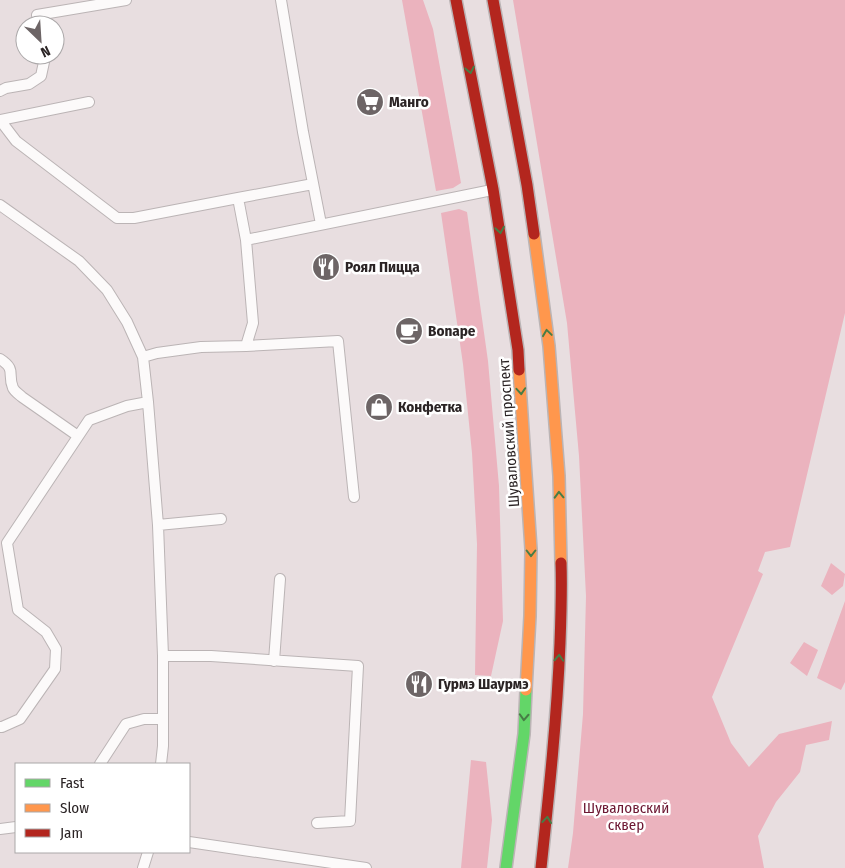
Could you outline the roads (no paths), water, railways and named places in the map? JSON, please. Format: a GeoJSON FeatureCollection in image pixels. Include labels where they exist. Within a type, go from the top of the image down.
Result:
{"type":"FeatureCollection","features":[{"type":"Feature","properties":{"kind":"street","name":"Шуваловский проспект"},"geometry":{"type":"LineString","coordinates":[[456,0],[493,189],[518,350],[531,549],[530,616],[524,734],[506,868]]}},
{"type":"Feature","properties":{"kind":"street"},"geometry":{"type":"LineString","coordinates":[[493,0],[527,185],[549,346],[559,476],[562,584],[558,690],[542,868]]}},
{"type":"Feature","properties":{"kind":"lane"},"geometry":{"type":"LineString","coordinates":[[37,15],[126,0]]}},
{"type":"Feature","properties":{"kind":"lane"},"geometry":{"type":"LineString","coordinates":[[281,0],[303,132],[321,224]]}},
{"type":"Feature","properties":{"kind":"lane"},"geometry":{"type":"LineString","coordinates":[[0,91],[6,88],[29,84],[41,76],[43,65]]}},
{"type":"Feature","properties":{"kind":"lane"},"geometry":{"type":"LineString","coordinates":[[89,102],[0,120],[16,141],[117,218],[134,218],[313,184]]}},
{"type":"Feature","properties":{"kind":"lane"},"geometry":{"type":"LineString","coordinates":[[246,240],[493,189]]}},
{"type":"Feature","properties":{"kind":"lane"},"geometry":{"type":"LineString","coordinates":[[238,198],[246,240],[253,323],[246,346]]}},
{"type":"Feature","properties":{"kind":"lane"},"geometry":{"type":"LineString","coordinates":[[0,205],[79,261],[107,290],[127,322],[142,357],[148,402],[158,525],[163,656],[163,746],[161,763]]}},
{"type":"Feature","properties":{"kind":"lane"},"geometry":{"type":"LineString","coordinates":[[142,357],[200,347],[338,341],[354,497]]}},
{"type":"Feature","properties":{"kind":"lane"},"geometry":{"type":"LineString","coordinates":[[0,359],[11,370],[14,390],[78,436]]}},
{"type":"Feature","properties":{"kind":"lane"},"geometry":{"type":"LineString","coordinates":[[0,727],[20,720],[55,669],[56,649],[46,632],[18,610],[7,543],[89,420],[127,406],[148,402]]}},
{"type":"Feature","properties":{"kind":"lane"},"geometry":{"type":"LineString","coordinates":[[158,525],[221,518]]}},
{"type":"Feature","properties":{"kind":"lane"},"geometry":{"type":"LineString","coordinates":[[274,661],[280,579]]}},
{"type":"Feature","properties":{"kind":"lane"},"geometry":{"type":"LineString","coordinates":[[163,656],[211,656],[358,666],[350,821],[317,823]]}},
{"type":"Feature","properties":{"kind":"lane"},"geometry":{"type":"LineString","coordinates":[[101,763],[126,724],[144,719],[163,719]]}},
{"type":"Feature","properties":{"kind":"lane"},"geometry":{"type":"LineString","coordinates":[[0,830],[15,827]]}},
{"type":"Feature","properties":{"kind":"lane"},"geometry":{"type":"LineString","coordinates":[[190,842],[366,868]]}},
{"type":"Feature","properties":{"kind":"lane"},"geometry":{"type":"LineString","coordinates":[[143,868],[148,853]]}},
{"type":"Feature","properties":{"kind":"place","name":"Манго"},"geometry":{"type":"Point","coordinates":[370,102]}},
{"type":"Feature","properties":{"kind":"place","name":"Роял Пицца"},"geometry":{"type":"Point","coordinates":[326,267]}},
{"type":"Feature","properties":{"kind":"place","name":"Bonape"},"geometry":{"type":"Point","coordinates":[409,331]}},
{"type":"Feature","properties":{"kind":"place","name":"Конфетка"},"geometry":{"type":"Point","coordinates":[379,407]}},
{"type":"Feature","properties":{"kind":"place","name":"Гурмэ Шаурмэ"},"geometry":{"type":"Point","coordinates":[419,684]}},
{"type":"Feature","properties":{"kind":"park label","name":"Шуваловский сквер"},"geometry":{"type":"Point","coordinates":[626,816]}}]}
